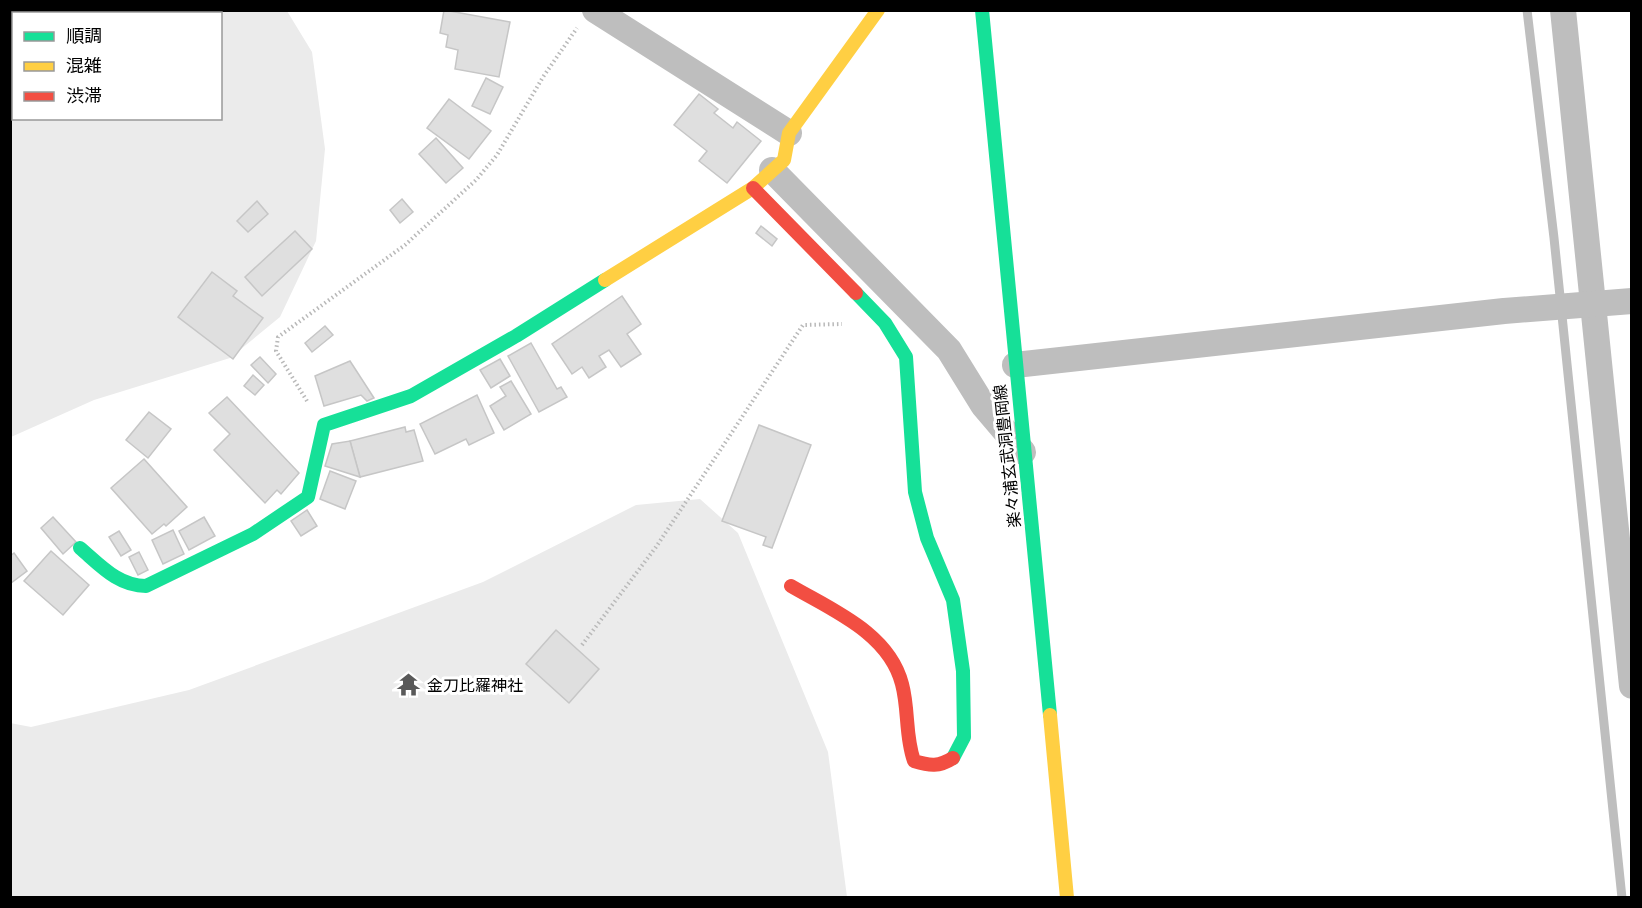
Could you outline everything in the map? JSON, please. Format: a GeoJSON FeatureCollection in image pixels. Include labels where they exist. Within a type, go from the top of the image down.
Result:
{"type":"FeatureCollection","features":[{"type":"Feature","properties":{"kind":"street"},"geometry":{"type":"LineString","coordinates":[[80,548],[119,579],[135,588],[146,586],[253,534],[308,496],[324,425],[411,396],[516,336],[753,188],[784,160],[789,132],[878,10]]}},
{"type":"Feature","properties":{"kind":"street","name":"楽々浦玄武洞豊岡線"},"geometry":{"type":"LineString","coordinates":[[982,10],[1067,897]]}},
{"type":"Feature","properties":{"kind":"street"},"geometry":{"type":"LineString","coordinates":[[1563,10],[1632,686]]}},
{"type":"Feature","properties":{"kind":"street"},"geometry":{"type":"LineString","coordinates":[[589,15],[789,132]]}},
{"type":"Feature","properties":{"kind":"street"},"geometry":{"type":"LineString","coordinates":[[772,170],[949,350],[983,405],[1023,452]]}},
{"type":"Feature","properties":{"kind":"street"},"geometry":{"type":"LineString","coordinates":[[753,188],[885,323],[906,357],[915,492],[927,538],[953,600],[963,671],[964,736],[957,755],[944,764],[931,766],[914,761],[906,741],[902,682],[889,657],[874,636],[790,586]]}},
{"type":"Feature","properties":{"kind":"street"},"geometry":{"type":"LineString","coordinates":[[1015,365],[1503,311],[1632,301]]}},
{"type":"Feature","properties":{"kind":"path"},"geometry":{"type":"LineString","coordinates":[[324,425],[276,351],[278,337],[405,245],[477,180],[497,155],[543,77],[589,15]]}},
{"type":"Feature","properties":{"kind":"path"},"geometry":{"type":"LineString","coordinates":[[582,645],[656,547],[803,325],[885,323]]}},
{"type":"Feature","properties":{"kind":"shaded area"},"geometry":{"type":"Polygon","coordinates":[[[11,11],[287,11],[312,52],[325,149],[316,241],[280,317],[230,358],[94,400],[11,437],[11,11]]]}},
{"type":"Feature","properties":{"kind":"shaded area"},"geometry":{"type":"Polygon","coordinates":[[[700,499],[738,533],[828,752],[847,897],[11,897],[10,723],[31,727],[189,690],[483,582],[636,505],[700,499]]]}},
{"type":"Feature","properties":{"kind":"building"},"geometry":{"type":"Polygon","coordinates":[[[444,10],[510,22],[499,77],[455,69],[458,50],[446,47],[448,35],[440,33],[444,10]]]}},
{"type":"Feature","properties":{"kind":"building"},"geometry":{"type":"Polygon","coordinates":[[[486,78],[503,87],[490,114],[472,106],[486,78]]]}},
{"type":"Feature","properties":{"kind":"building"},"geometry":{"type":"Polygon","coordinates":[[[699,94],[718,109],[714,113],[733,128],[737,122],[761,141],[727,183],[699,161],[707,151],[674,125],[699,94]]]}},
{"type":"Feature","properties":{"kind":"building"},"geometry":{"type":"Polygon","coordinates":[[[449,99],[491,131],[469,159],[427,128],[449,99]]]}},
{"type":"Feature","properties":{"kind":"building"},"geometry":{"type":"Polygon","coordinates":[[[436,138],[463,168],[446,183],[419,154],[436,138]]]}},
{"type":"Feature","properties":{"kind":"building"},"geometry":{"type":"Polygon","coordinates":[[[402,199],[413,212],[400,223],[390,210],[402,199]]]}},
{"type":"Feature","properties":{"kind":"building"},"geometry":{"type":"Polygon","coordinates":[[[257,201],[268,214],[248,232],[237,221],[257,201]]]}},
{"type":"Feature","properties":{"kind":"building"},"geometry":{"type":"Polygon","coordinates":[[[761,226],[777,239],[772,246],[756,233],[761,226]]]}},
{"type":"Feature","properties":{"kind":"building"},"geometry":{"type":"Polygon","coordinates":[[[295,231],[312,249],[262,296],[245,277],[295,231]]]}},
{"type":"Feature","properties":{"kind":"building"},"geometry":{"type":"Polygon","coordinates":[[[212,272],[237,291],[233,296],[263,318],[233,359],[178,317],[212,272]]]}},
{"type":"Feature","properties":{"kind":"building"},"geometry":{"type":"Polygon","coordinates":[[[622,296],[641,324],[627,334],[641,354],[621,367],[609,350],[599,356],[606,367],[589,378],[582,367],[572,374],[552,344],[622,296]]]}},
{"type":"Feature","properties":{"kind":"building"},"geometry":{"type":"Polygon","coordinates":[[[325,326],[333,335],[312,352],[305,343],[325,326]]]}},
{"type":"Feature","properties":{"kind":"building"},"geometry":{"type":"Polygon","coordinates":[[[531,343],[557,389],[561,387],[567,397],[539,412],[508,356],[531,343]]]}},
{"type":"Feature","properties":{"kind":"building"},"geometry":{"type":"Polygon","coordinates":[[[260,357],[276,374],[268,383],[251,365],[260,357]]]}},
{"type":"Feature","properties":{"kind":"building"},"geometry":{"type":"Polygon","coordinates":[[[500,359],[510,376],[491,388],[480,370],[500,359]]]}},
{"type":"Feature","properties":{"kind":"building"},"geometry":{"type":"Polygon","coordinates":[[[350,361],[374,398],[367,401],[361,395],[324,406],[315,376],[350,361]]]}},
{"type":"Feature","properties":{"kind":"building"},"geometry":{"type":"Polygon","coordinates":[[[253,375],[264,385],[255,395],[244,386],[253,375]]]}},
{"type":"Feature","properties":{"kind":"building"},"geometry":{"type":"Polygon","coordinates":[[[511,381],[531,414],[504,430],[490,406],[506,396],[500,387],[511,381]]]}},
{"type":"Feature","properties":{"kind":"building"},"geometry":{"type":"Polygon","coordinates":[[[477,395],[494,433],[469,445],[466,439],[435,454],[420,424],[477,395]]]}},
{"type":"Feature","properties":{"kind":"building"},"geometry":{"type":"Polygon","coordinates":[[[227,397],[299,473],[281,494],[277,490],[265,503],[214,450],[230,434],[209,413],[227,397]]]}},
{"type":"Feature","properties":{"kind":"building"},"geometry":{"type":"Polygon","coordinates":[[[149,412],[171,429],[148,458],[126,440],[149,412]]]}},
{"type":"Feature","properties":{"kind":"building"},"geometry":{"type":"Polygon","coordinates":[[[759,425],[811,445],[772,548],[763,545],[766,537],[722,521],[759,425]]]}},
{"type":"Feature","properties":{"kind":"building"},"geometry":{"type":"Polygon","coordinates":[[[405,427],[406,432],[414,430],[423,461],[360,477],[350,441],[405,427]]]}},
{"type":"Feature","properties":{"kind":"building"},"geometry":{"type":"Polygon","coordinates":[[[350,441],[360,477],[325,466],[332,444],[350,441]]]}},
{"type":"Feature","properties":{"kind":"building"},"geometry":{"type":"Polygon","coordinates":[[[144,459],[187,507],[166,526],[164,524],[152,534],[111,488],[144,459]]]}},
{"type":"Feature","properties":{"kind":"building"},"geometry":{"type":"Polygon","coordinates":[[[330,471],[356,481],[345,509],[320,499],[330,471]]]}},
{"type":"Feature","properties":{"kind":"building"},"geometry":{"type":"Polygon","coordinates":[[[307,510],[317,526],[301,536],[291,521],[307,510]]]}},
{"type":"Feature","properties":{"kind":"building"},"geometry":{"type":"Polygon","coordinates":[[[53,517],[76,542],[63,554],[41,528],[53,517]]]}},
{"type":"Feature","properties":{"kind":"building"},"geometry":{"type":"Polygon","coordinates":[[[204,517],[215,536],[189,550],[179,531],[204,517]]]}},
{"type":"Feature","properties":{"kind":"building"},"geometry":{"type":"Polygon","coordinates":[[[173,530],[184,554],[163,564],[152,540],[173,530]]]}},
{"type":"Feature","properties":{"kind":"building"},"geometry":{"type":"Polygon","coordinates":[[[119,531],[131,550],[121,556],[109,537],[119,531]]]}},
{"type":"Feature","properties":{"kind":"building"},"geometry":{"type":"Polygon","coordinates":[[[51,551],[89,585],[63,615],[24,581],[51,551]]]}},
{"type":"Feature","properties":{"kind":"building"},"geometry":{"type":"Polygon","coordinates":[[[139,552],[148,570],[138,575],[129,557],[139,552]]]}},
{"type":"Feature","properties":{"kind":"building"},"geometry":{"type":"Polygon","coordinates":[[[14,553],[27,571],[11,583],[10,556],[14,553]]]}},
{"type":"Feature","properties":{"kind":"building"},"geometry":{"type":"Polygon","coordinates":[[[556,630],[599,669],[569,703],[526,664],[556,630]]]}},
{"type":"Feature","properties":{"kind":"waterway"},"geometry":{"type":"LineString","coordinates":[[1527,10],[1554,238],[1622,898]]}},
{"type":"Feature","properties":{"kind":"traffic: fast"},"geometry":{"type":"LineString","coordinates":[[982,10],[1050,715]]}},
{"type":"Feature","properties":{"kind":"traffic: fast"},"geometry":{"type":"LineString","coordinates":[[80,548],[118,578],[146,586],[253,534],[308,497],[324,425],[411,396],[516,336],[605,280]]}},
{"type":"Feature","properties":{"kind":"traffic: fast"},"geometry":{"type":"LineString","coordinates":[[856,293],[885,323],[906,357],[915,492],[927,538],[953,600],[963,671],[964,737],[953,758]]}},
{"type":"Feature","properties":{"kind":"traffic: slow"},"geometry":{"type":"LineString","coordinates":[[605,280],[753,188],[784,160],[789,133],[878,10]]}},
{"type":"Feature","properties":{"kind":"traffic: slow"},"geometry":{"type":"LineString","coordinates":[[1050,715],[1067,898]]}},
{"type":"Feature","properties":{"kind":"traffic: jam"},"geometry":{"type":"LineString","coordinates":[[753,188],[856,293]]}},
{"type":"Feature","properties":{"kind":"traffic: jam"},"geometry":{"type":"LineString","coordinates":[[791,586],[857,625],[885,651],[895,666],[902,684],[909,742],[914,761],[934,765],[953,758]]}},
{"type":"Feature","properties":{"kind":"place","name":"金刀比羅神社"},"geometry":{"type":"Point","coordinates":[409,685]}}]}
